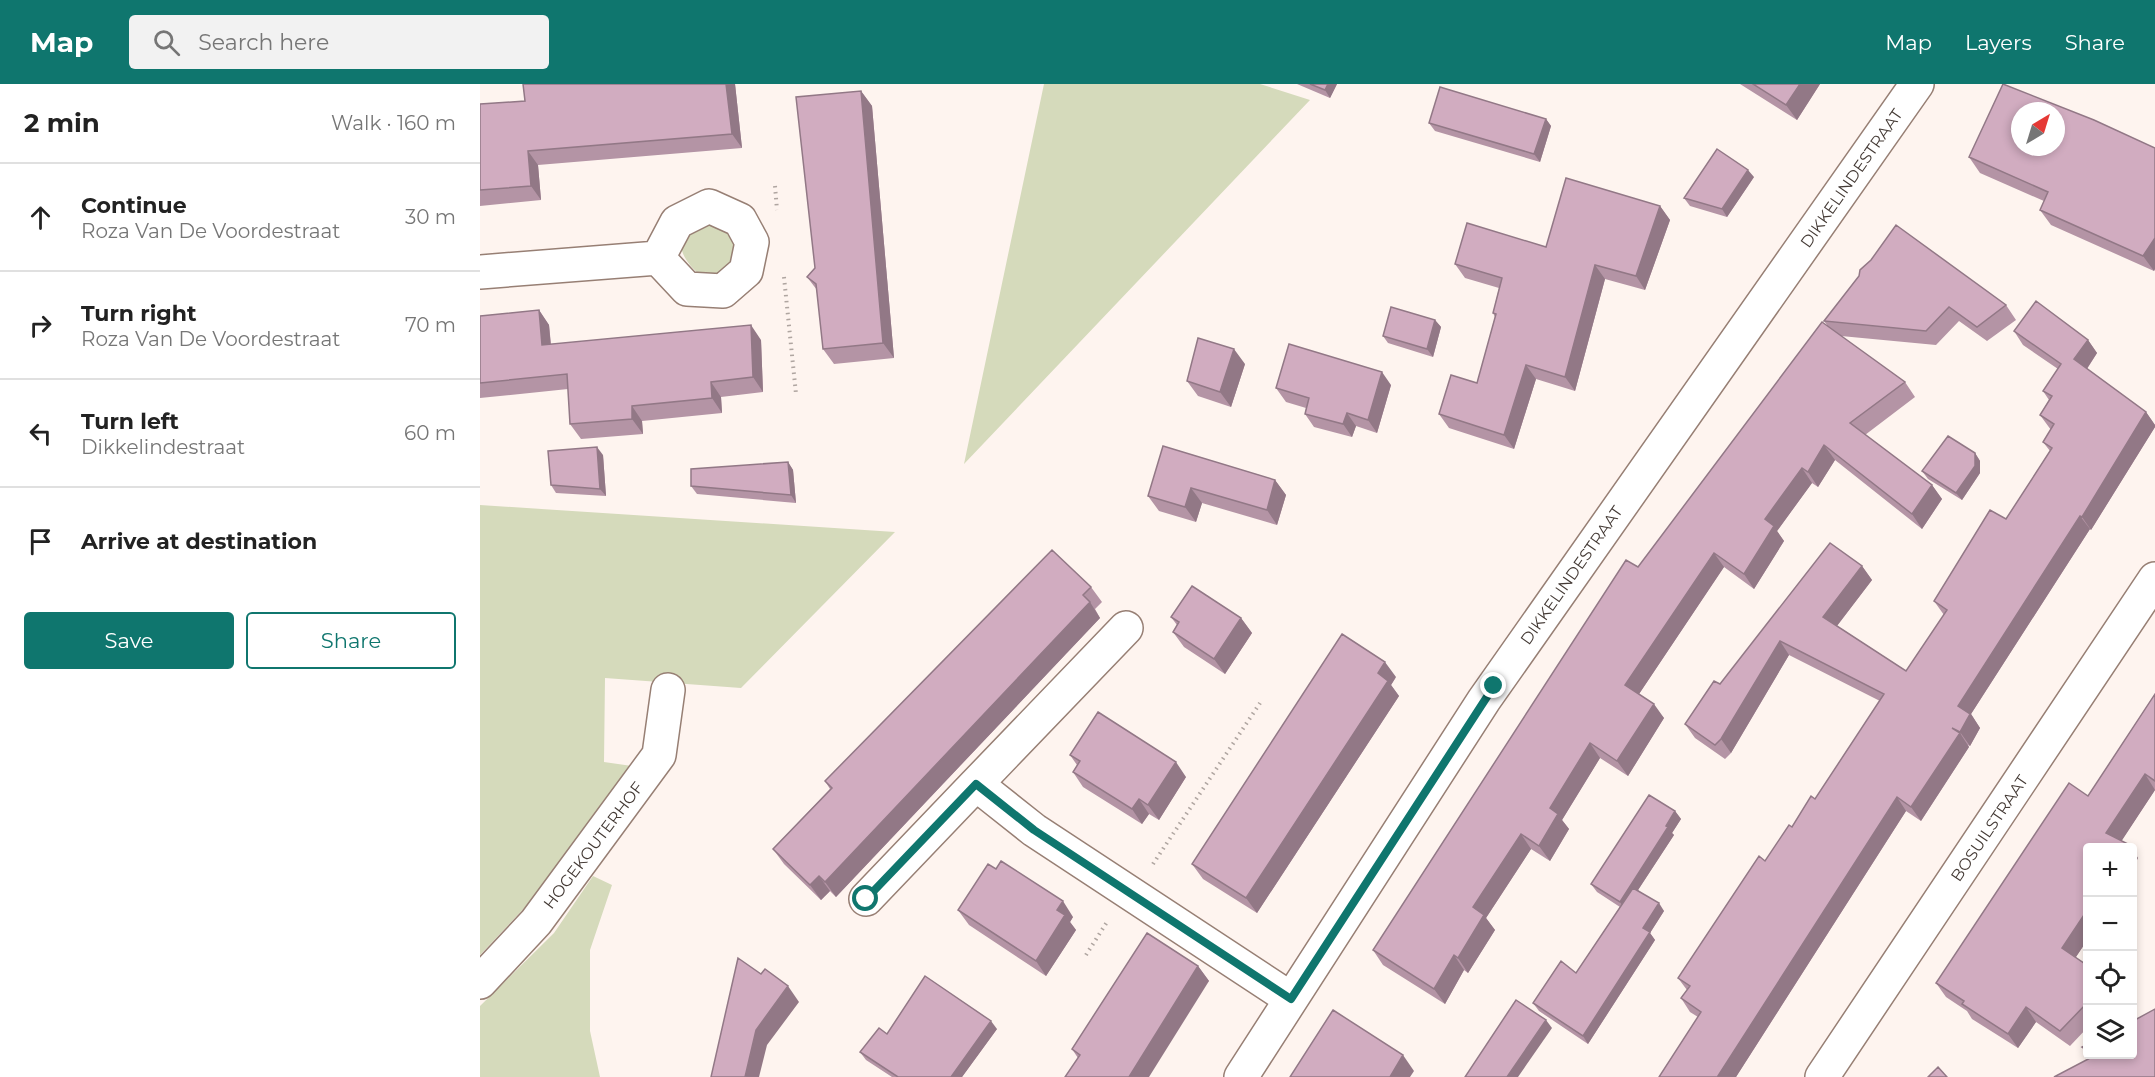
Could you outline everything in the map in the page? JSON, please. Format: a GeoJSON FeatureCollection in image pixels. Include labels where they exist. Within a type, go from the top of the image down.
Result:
{"type":"FeatureCollection","features":[{"type":"Feature","properties":{"kind":"street","name":"DIKKELINDESTRAAT"},"geometry":{"type":"LineString","coordinates":[[1241,1077],[1484,700],[1917,84]]}},
{"type":"Feature","properties":{"kind":"street"},"geometry":{"type":"LineString","coordinates":[[480,272],[658,258]]}},
{"type":"Feature","properties":{"kind":"street","name":"BOSUILSTRAAT"},"geometry":{"type":"LineString","coordinates":[[1822,1077],[2155,579]]}},
{"type":"Feature","properties":{"kind":"street"},"geometry":{"type":"LineString","coordinates":[[866,899],[1126,628]]}},
{"type":"Feature","properties":{"kind":"street","name":"HOGEKOUTERHOF"},"geometry":{"type":"LineString","coordinates":[[480,982],[536,922],[659,755],[668,690]]}},
{"type":"Feature","properties":{"kind":"street"},"geometry":{"type":"LineString","coordinates":[[976,784],[1034,830],[1291,999]]}},
{"type":"Feature","properties":{"kind":"path"},"geometry":{"type":"LineString","coordinates":[[775,186],[778,222]]}},
{"type":"Feature","properties":{"kind":"path"},"geometry":{"type":"LineString","coordinates":[[783,268],[796,394]]}},
{"type":"Feature","properties":{"kind":"path"},"geometry":{"type":"LineString","coordinates":[[1132,895],[1260,703]]}},
{"type":"Feature","properties":{"kind":"green space"},"geometry":{"type":"Polygon","coordinates":[[[1044,84],[1260,84],[1310,100],[964,464],[1044,84]]]}},
{"type":"Feature","properties":{"kind":"green space"},"geometry":{"type":"Polygon","coordinates":[[[710,221],[732,232],[739,255],[724,274],[699,274],[685,259],[681,246],[685,235],[693,228],[710,221]]]}},
{"type":"Feature","properties":{"kind":"green space"},"geometry":{"type":"Polygon","coordinates":[[[480,505],[895,532],[741,688],[605,678],[604,762],[632,766],[529,903],[480,955],[480,505]]]}},
{"type":"Feature","properties":{"kind":"green space"},"geometry":{"type":"Polygon","coordinates":[[[593,876],[612,885],[590,950],[590,1031],[600,1077],[480,1077],[480,1006],[554,933],[593,876]]]}},
{"type":"Feature","properties":{"kind":"building"},"geometry":{"type":"Polygon","coordinates":[[[523,84],[726,84],[732,134],[528,151],[531,186],[480,190],[480,104],[525,101],[523,84]]]}},
{"type":"Feature","properties":{"kind":"building"},"geometry":{"type":"Polygon","coordinates":[[[1310,84],[1328,84],[1325,90],[1310,84]]]}},
{"type":"Feature","properties":{"kind":"building"},"geometry":{"type":"Polygon","coordinates":[[[1753,84],[1800,84],[1786,105],[1753,84]]]}},
{"type":"Feature","properties":{"kind":"building"},"geometry":{"type":"Polygon","coordinates":[[[2003,84],[2048,102],[2011,102],[2011,156],[2065,156],[2065,109],[2155,148],[2155,238],[2143,256],[2040,210],[2048,192],[1969,157],[2003,84]]]}},
{"type":"Feature","properties":{"kind":"building"},"geometry":{"type":"Polygon","coordinates":[[[1440,87],[1546,119],[1534,154],[1429,123],[1440,87]]]}},
{"type":"Feature","properties":{"kind":"building"},"geometry":{"type":"Polygon","coordinates":[[[861,91],[883,343],[823,349],[816,284],[807,277],[815,268],[796,97],[861,91]]]}},
{"type":"Feature","properties":{"kind":"building"},"geometry":{"type":"Polygon","coordinates":[[[1717,149],[1748,170],[1722,209],[1684,198],[1717,149]]]}},
{"type":"Feature","properties":{"kind":"building"},"geometry":{"type":"Polygon","coordinates":[[[1566,178],[1660,206],[1636,276],[1595,265],[1565,377],[1526,365],[1504,435],[1439,414],[1451,375],[1477,383],[1496,314],[1493,313],[1502,278],[1455,264],[1467,223],[1546,247],[1566,178]]]}},
{"type":"Feature","properties":{"kind":"building"},"geometry":{"type":"Polygon","coordinates":[[[1896,225],[2006,305],[1977,327],[1949,307],[1926,331],[1824,321],[1896,225]]]}},
{"type":"Feature","properties":{"kind":"building"},"geometry":{"type":"Polygon","coordinates":[[[2036,301],[2088,340],[2074,359],[2146,412],[2082,517],[2080,516],[1958,706],[1970,714],[1960,732],[1952,728],[1960,733],[1911,807],[1897,797],[1719,1077],[1659,1077],[1701,1012],[1681,998],[1690,986],[1678,978],[1759,856],[1765,861],[1789,825],[1792,827],[1811,796],[1815,799],[1884,694],[1780,641],[1721,739],[1715,745],[1685,724],[1714,681],[1720,684],[1830,543],[1862,566],[1823,617],[1906,671],[1947,610],[1934,601],[1990,510],[2006,519],[2052,448],[2043,442],[2054,424],[2040,415],[2052,396],[2043,391],[2061,364],[2014,331],[2036,301]]]}},
{"type":"Feature","properties":{"kind":"building"},"geometry":{"type":"Polygon","coordinates":[[[1391,307],[1435,320],[1427,349],[1383,336],[1391,307]]]}},
{"type":"Feature","properties":{"kind":"building"},"geometry":{"type":"Polygon","coordinates":[[[539,310],[542,345],[751,325],[753,377],[711,382],[712,398],[632,406],[632,419],[570,424],[567,374],[480,383],[480,316],[539,310]]]}},
{"type":"Feature","properties":{"kind":"building"},"geometry":{"type":"Polygon","coordinates":[[[1822,322],[1905,382],[1850,423],[1932,485],[1912,514],[1824,445],[1808,472],[1802,468],[1765,519],[1774,526],[1744,574],[1714,553],[1625,685],[1654,704],[1617,761],[1590,743],[1550,808],[1558,814],[1539,846],[1521,834],[1473,907],[1484,915],[1458,958],[1454,955],[1434,989],[1373,950],[1626,560],[1638,567],[1822,322]]]}},
{"type":"Feature","properties":{"kind":"building"},"geometry":{"type":"Polygon","coordinates":[[[1198,338],[1234,349],[1220,392],[1187,381],[1198,338]]]}},
{"type":"Feature","properties":{"kind":"building"},"geometry":{"type":"Polygon","coordinates":[[[1289,344],[1382,372],[1368,420],[1347,413],[1343,424],[1305,414],[1309,398],[1276,388],[1289,344]]]}},
{"type":"Feature","properties":{"kind":"building"},"geometry":{"type":"Polygon","coordinates":[[[1948,436],[1975,453],[1975,466],[1956,493],[1922,471],[1948,436]]]}},
{"type":"Feature","properties":{"kind":"building"},"geometry":{"type":"Polygon","coordinates":[[[1163,446],[1275,480],[1267,510],[1191,488],[1185,507],[1148,496],[1163,446]]]}},
{"type":"Feature","properties":{"kind":"building"},"geometry":{"type":"Polygon","coordinates":[[[597,447],[600,489],[551,485],[548,451],[597,447]]]}},
{"type":"Feature","properties":{"kind":"building"},"geometry":{"type":"Polygon","coordinates":[[[788,462],[791,495],[691,486],[691,469],[788,462]]]}},
{"type":"Feature","properties":{"kind":"building"},"geometry":{"type":"Polygon","coordinates":[[[1052,550],[1091,587],[1083,595],[1090,602],[825,882],[819,876],[810,885],[773,849],[832,788],[825,781],[1052,550]]]}},
{"type":"Feature","properties":{"kind":"building"},"geometry":{"type":"Polygon","coordinates":[[[1192,586],[1241,618],[1214,659],[1173,632],[1179,622],[1171,617],[1192,586]]]}},
{"type":"Feature","properties":{"kind":"building"},"geometry":{"type":"Polygon","coordinates":[[[1342,634],[1385,662],[1378,673],[1388,681],[1246,898],[1192,864],[1342,634]]]}},
{"type":"Feature","properties":{"kind":"building"},"geometry":{"type":"Polygon","coordinates":[[[2155,694],[2155,781],[2145,774],[2106,833],[2126,843],[2083,843],[2083,916],[2062,948],[2083,963],[2083,1007],[2060,1031],[2026,1007],[2008,1034],[1962,1004],[1964,1001],[1936,983],[2069,783],[2088,796],[2155,694]]]}},
{"type":"Feature","properties":{"kind":"building"},"geometry":{"type":"Polygon","coordinates":[[[1098,712],[1176,762],[1148,805],[1139,799],[1132,809],[1073,772],[1080,761],[1070,755],[1098,712]]]}},
{"type":"Feature","properties":{"kind":"building"},"geometry":{"type":"Polygon","coordinates":[[[1649,795],[1675,811],[1666,826],[1668,827],[1620,902],[1591,884],[1649,795]]]}},
{"type":"Feature","properties":{"kind":"building"},"geometry":{"type":"Polygon","coordinates":[[[1001,861],[1063,901],[1057,910],[1065,915],[1036,961],[958,910],[988,864],[996,869],[1001,861]]]}},
{"type":"Feature","properties":{"kind":"building"},"geometry":{"type":"Polygon","coordinates":[[[1633,888],[1659,903],[1643,928],[1650,932],[1583,1036],[1533,1003],[1561,961],[1576,973],[1633,888]]]}},
{"type":"Feature","properties":{"kind":"building"},"geometry":{"type":"Polygon","coordinates":[[[1147,933],[1198,966],[1129,1077],[1065,1077],[1080,1055],[1072,1049],[1147,933]]]}},
{"type":"Feature","properties":{"kind":"building"},"geometry":{"type":"Polygon","coordinates":[[[738,958],[761,974],[765,969],[788,986],[756,1030],[745,1077],[711,1077],[738,958]]]}},
{"type":"Feature","properties":{"kind":"building"},"geometry":{"type":"Polygon","coordinates":[[[925,976],[991,1021],[951,1077],[898,1077],[860,1052],[879,1028],[887,1034],[925,976]]]}},
{"type":"Feature","properties":{"kind":"building"},"geometry":{"type":"Polygon","coordinates":[[[1516,1000],[1546,1020],[1507,1077],[1465,1077],[1516,1000]]]}},
{"type":"Feature","properties":{"kind":"building"},"geometry":{"type":"Polygon","coordinates":[[[2155,1009],[2155,1077],[2054,1077],[2088,1059],[2137,1059],[2137,1019],[2155,1009]]]}},
{"type":"Feature","properties":{"kind":"building"},"geometry":{"type":"Polygon","coordinates":[[[1333,1010],[1403,1055],[1390,1077],[1290,1077],[1333,1010]]]}},
{"type":"Feature","properties":{"kind":"building"},"geometry":{"type":"Polygon","coordinates":[[[1938,1067],[1947,1077],[1928,1077],[1938,1067]]]}},
{"type":"Feature","properties":{"kind":"route"},"geometry":{"type":"LineString","coordinates":[[866,899],[976,784],[1034,830],[1291,999],[1494,686]]}}]}
